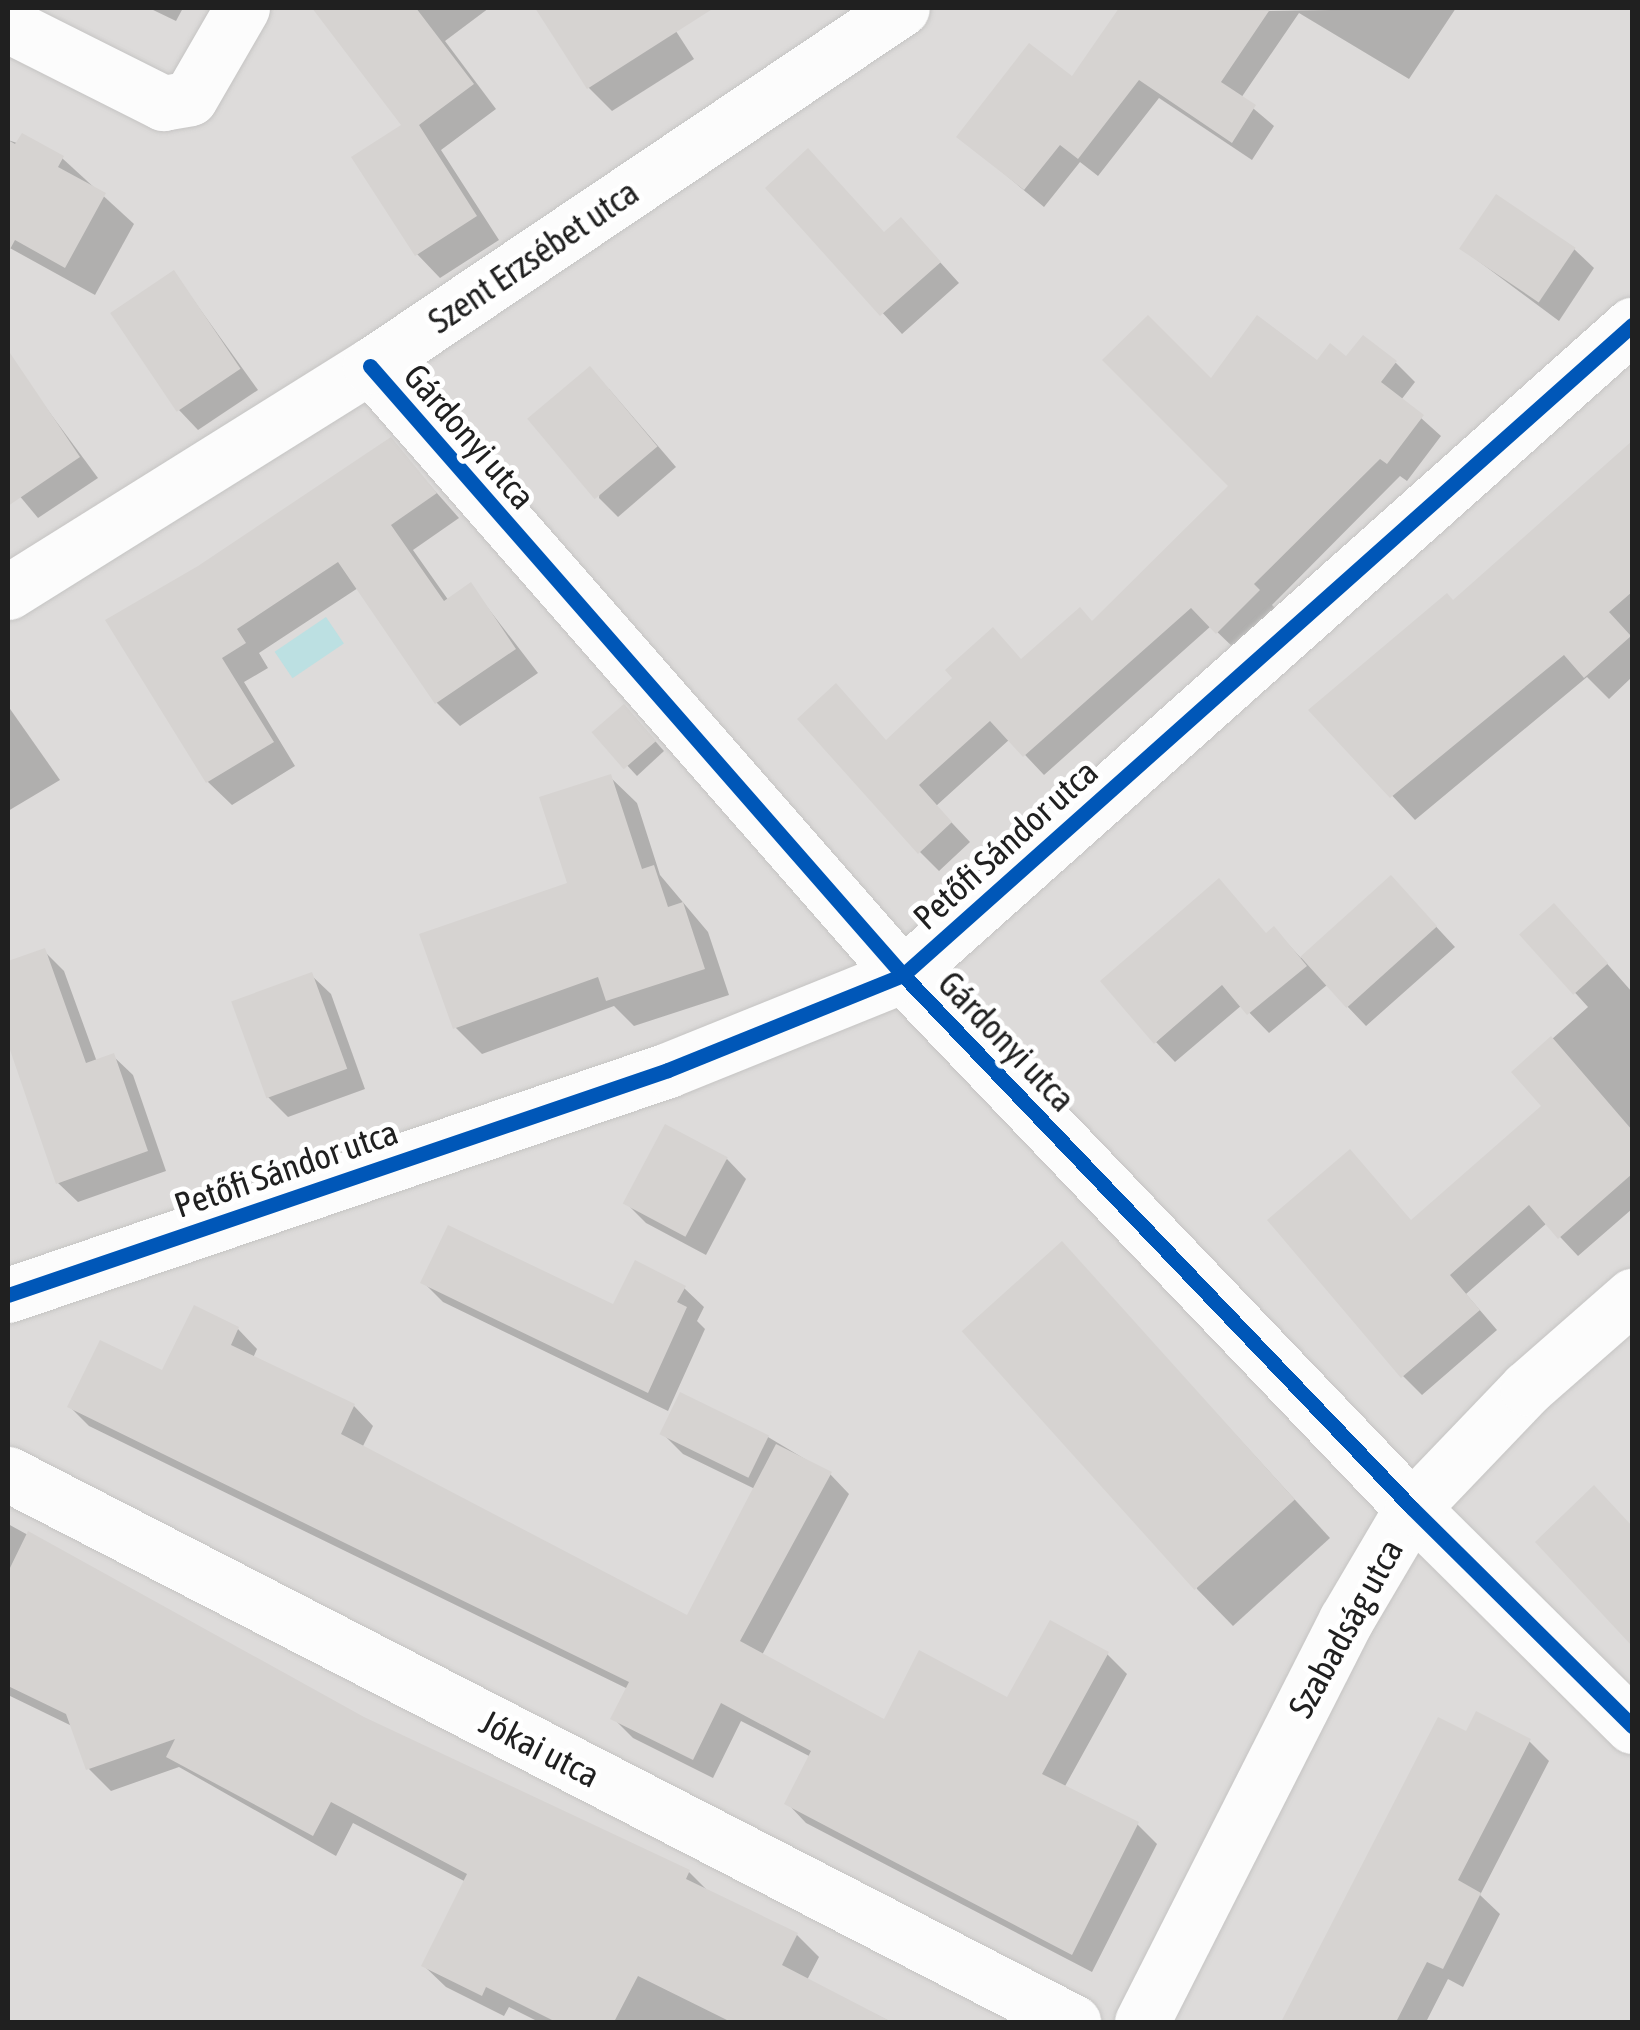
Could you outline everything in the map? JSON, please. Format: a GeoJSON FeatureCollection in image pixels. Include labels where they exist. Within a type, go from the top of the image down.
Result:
{"type":"FeatureCollection","features":[{"type":"Feature","properties":{"kind":"street"},"geometry":{"type":"LineString","coordinates":[[8,24],[164,103],[190,98],[242,8]]}},
{"type":"Feature","properties":{"kind":"street","name":"Szent Erzsébet utca"},"geometry":{"type":"LineString","coordinates":[[8,592],[370,366],[902,8]]}},
{"type":"Feature","properties":{"kind":"street","name":"Petőfi Sándor utca"},"geometry":{"type":"LineString","coordinates":[[8,1295],[668,1070],[903,976],[1632,325]]}},
{"type":"Feature","properties":{"kind":"street","name":"Gárdonyi utca"},"geometry":{"type":"LineString","coordinates":[[370,366],[903,976],[1412,1508],[1632,1726]]}},
{"type":"Feature","properties":{"kind":"street","name":"Szabadság utca"},"geometry":{"type":"LineString","coordinates":[[1142,2022],[1346,1620],[1412,1508],[1527,1388],[1632,1296]]}},
{"type":"Feature","properties":{"kind":"street","name":"Jókai utca"},"geometry":{"type":"LineString","coordinates":[[8,1474],[1073,2022]]}},
{"type":"Feature","properties":{"kind":"shaded area"},"geometry":{"type":"Polygon","coordinates":[[[8,8],[1632,8],[1632,2022],[8,2022],[8,8]]]}},
{"type":"Feature","properties":{"kind":"water"},"geometry":{"type":"Polygon","coordinates":[[[326,617],[344,644],[292,678],[275,652],[326,617]]]}},
{"type":"Feature","properties":{"kind":"building"},"geometry":{"type":"Polygon","coordinates":[[[312,8],[416,8],[474,84],[419,125],[477,216],[415,256],[351,157],[401,125],[312,8]]]}},
{"type":"Feature","properties":{"kind":"building"},"geometry":{"type":"Polygon","coordinates":[[[535,8],[714,8],[587,89],[535,8]]]}},
{"type":"Feature","properties":{"kind":"building"},"geometry":{"type":"Polygon","coordinates":[[[1119,8],[1271,8],[1221,82],[1256,105],[1232,143],[1139,80],[1078,159],[1060,145],[1024,190],[956,137],[1029,43],[1072,76],[1119,8]]]}},
{"type":"Feature","properties":{"kind":"building"},"geometry":{"type":"Polygon","coordinates":[[[22,133],[64,156],[58,167],[106,193],[65,268],[15,240],[8,253],[8,140],[15,144],[22,133]]]}},
{"type":"Feature","properties":{"kind":"building"},"geometry":{"type":"Polygon","coordinates":[[[808,148],[884,232],[901,217],[941,262],[880,316],[765,188],[808,148]]]}},
{"type":"Feature","properties":{"kind":"building"},"geometry":{"type":"Polygon","coordinates":[[[1496,194],[1576,248],[1539,302],[1459,249],[1496,194]]]}},
{"type":"Feature","properties":{"kind":"building"},"geometry":{"type":"Polygon","coordinates":[[[174,270],[241,369],[177,412],[110,313],[174,270]]]}},
{"type":"Feature","properties":{"kind":"building"},"geometry":{"type":"Polygon","coordinates":[[[1148,315],[1211,378],[1257,315],[1317,360],[1330,343],[1346,356],[1363,335],[1397,361],[1381,382],[1424,415],[1387,464],[1380,459],[1254,584],[1260,590],[1216,634],[1191,608],[1023,757],[990,721],[919,785],[952,822],[918,854],[797,719],[836,683],[886,740],[952,678],[945,670],[993,627],[1021,659],[1080,607],[1092,621],[1228,486],[1102,360],[1148,315]]]}},
{"type":"Feature","properties":{"kind":"building"},"geometry":{"type":"Polygon","coordinates":[[[8,350],[80,457],[8,506],[8,350]]]}},
{"type":"Feature","properties":{"kind":"building"},"geometry":{"type":"Polygon","coordinates":[[[590,366],[657,446],[595,499],[527,419],[590,366]]]}},
{"type":"Feature","properties":{"kind":"building"},"geometry":{"type":"Polygon","coordinates":[[[391,437],[437,493],[391,525],[444,601],[471,582],[516,649],[435,704],[338,562],[237,629],[246,643],[222,658],[274,742],[206,783],[105,620],[198,566],[391,437]]]}},
{"type":"Feature","properties":{"kind":"building"},"geometry":{"type":"Polygon","coordinates":[[[1632,441],[1632,592],[1609,612],[1631,636],[1584,678],[1564,655],[1390,798],[1308,710],[1447,593],[1453,600],[1632,441]]]}},
{"type":"Feature","properties":{"kind":"building"},"geometry":{"type":"Polygon","coordinates":[[[624,704],[656,741],[624,769],[592,732],[624,704]]]}},
{"type":"Feature","properties":{"kind":"building"},"geometry":{"type":"Polygon","coordinates":[[[611,774],[642,869],[654,865],[668,907],[683,902],[705,969],[606,1001],[598,977],[453,1029],[419,934],[567,883],[539,797],[611,774]]]}},
{"type":"Feature","properties":{"kind":"building"},"geometry":{"type":"Polygon","coordinates":[[[1391,875],[1437,926],[1347,1008],[1300,957],[1391,875]]]}},
{"type":"Feature","properties":{"kind":"building"},"geometry":{"type":"Polygon","coordinates":[[[1219,878],[1266,933],[1274,926],[1307,966],[1247,1015],[1222,985],[1154,1044],[1100,981],[1219,878]]]}},
{"type":"Feature","properties":{"kind":"building"},"geometry":{"type":"Polygon","coordinates":[[[1554,903],[1608,963],[1573,995],[1519,934],[1554,903]]]}},
{"type":"Feature","properties":{"kind":"building"},"geometry":{"type":"Polygon","coordinates":[[[45,948],[86,1063],[114,1053],[148,1151],[56,1184],[8,1044],[8,961],[45,948]]]}},
{"type":"Feature","properties":{"kind":"building"},"geometry":{"type":"Polygon","coordinates":[[[312,972],[347,1069],[266,1098],[231,1001],[312,972]]]}},
{"type":"Feature","properties":{"kind":"building"},"geometry":{"type":"Polygon","coordinates":[[[1551,1036],[1632,1130],[1632,1174],[1558,1239],[1529,1205],[1450,1275],[1480,1310],[1401,1378],[1267,1220],[1350,1149],[1411,1220],[1541,1106],[1511,1072],[1551,1036]]]}},
{"type":"Feature","properties":{"kind":"building"},"geometry":{"type":"Polygon","coordinates":[[[665,1124],[728,1157],[685,1237],[623,1203],[665,1124]]]}},
{"type":"Feature","properties":{"kind":"building"},"geometry":{"type":"Polygon","coordinates":[[[448,1225],[613,1304],[635,1260],[686,1286],[677,1302],[687,1307],[648,1393],[420,1283],[448,1225]]]}},
{"type":"Feature","properties":{"kind":"building"},"geometry":{"type":"Polygon","coordinates":[[[1062,1241],[1295,1500],[1195,1590],[962,1331],[1062,1241]]]}},
{"type":"Feature","properties":{"kind":"building"},"geometry":{"type":"Polygon","coordinates":[[[194,1305],[239,1327],[231,1345],[355,1404],[341,1434],[687,1615],[776,1444],[832,1472],[740,1641],[884,1719],[919,1650],[1007,1697],[1050,1620],[1109,1652],[1042,1774],[1139,1822],[1072,1955],[784,1804],[811,1751],[721,1703],[693,1760],[610,1719],[629,1682],[67,1407],[100,1340],[162,1370],[194,1305]]]}},
{"type":"Feature","properties":{"kind":"building"},"geometry":{"type":"Polygon","coordinates":[[[680,1392],[769,1435],[748,1478],[659,1434],[680,1392]]]}},
{"type":"Feature","properties":{"kind":"building"},"geometry":{"type":"Polygon","coordinates":[[[1594,1485],[1632,1526],[1632,1646],[1535,1542],[1594,1485]]]}},
{"type":"Feature","properties":{"kind":"building"},"geometry":{"type":"Polygon","coordinates":[[[28,1531],[364,1717],[690,1870],[686,1879],[798,1933],[782,1965],[892,2022],[731,2022],[638,1976],[614,2022],[556,2022],[486,1987],[482,1996],[421,1966],[467,1874],[331,1802],[313,1836],[166,1757],[175,1739],[86,1770],[66,1714],[8,1686],[8,1572],[28,1531]]]}},
{"type":"Feature","properties":{"kind":"building"},"geometry":{"type":"Polygon","coordinates":[[[1476,1711],[1531,1739],[1458,1880],[1481,1893],[1443,1969],[1427,1962],[1396,2022],[1281,2022],[1438,1717],[1466,1731],[1476,1711]]]}},
{"type":"Feature","properties":{"kind":"cycle path"},"geometry":{"type":"LineString","coordinates":[[8,1295],[668,1070],[903,975],[1632,325]]}},
{"type":"Feature","properties":{"kind":"cycle path"},"geometry":{"type":"LineString","coordinates":[[370,366],[903,975],[1412,1508],[1632,1726]]}}]}
